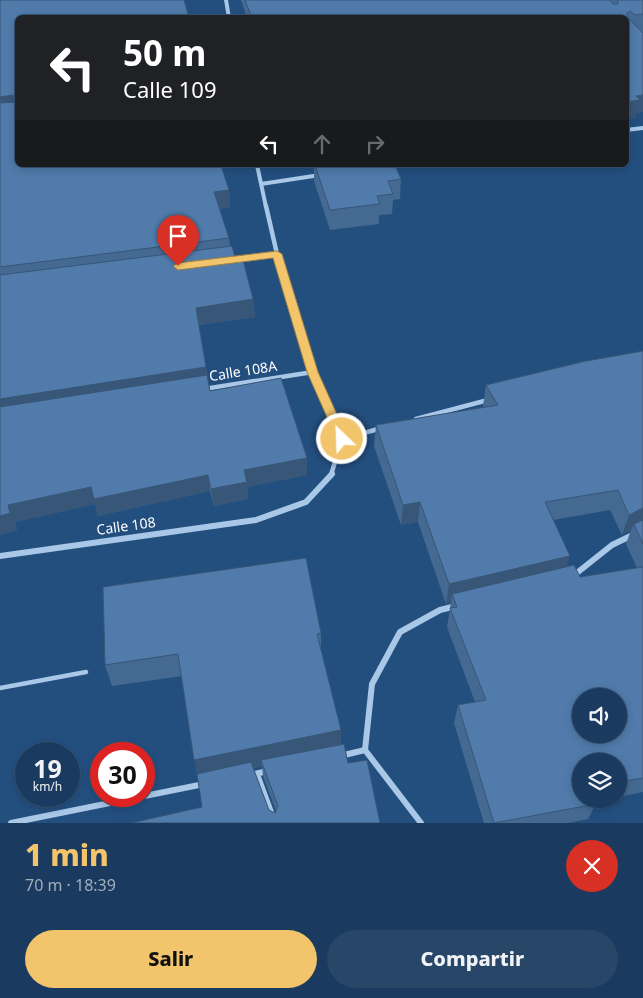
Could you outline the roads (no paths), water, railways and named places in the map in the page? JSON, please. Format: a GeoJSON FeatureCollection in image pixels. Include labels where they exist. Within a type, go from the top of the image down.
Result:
{"type":"FeatureCollection","features":[{"type":"Feature","properties":{"kind":"street"},"geometry":{"type":"LineString","coordinates":[[226,0],[228,15]]}},
{"type":"Feature","properties":{"kind":"street"},"geometry":{"type":"LineString","coordinates":[[629,130],[643,128]]}},
{"type":"Feature","properties":{"kind":"street"},"geometry":{"type":"LineString","coordinates":[[257,167],[277,254],[312,372],[342,439],[389,426]]}},
{"type":"Feature","properties":{"kind":"street"},"geometry":{"type":"LineString","coordinates":[[261,184],[326,174]]}},
{"type":"Feature","properties":{"kind":"street"},"geometry":{"type":"LineString","coordinates":[[227,260],[277,254]]}},
{"type":"Feature","properties":{"kind":"street","name":"Calle 108A"},"geometry":{"type":"LineString","coordinates":[[195,390],[312,372]]}},
{"type":"Feature","properties":{"kind":"street"},"geometry":{"type":"LineString","coordinates":[[408,421],[492,399]]}},
{"type":"Feature","properties":{"kind":"street","name":"Calle 108"},"geometry":{"type":"LineString","coordinates":[[0,556],[256,520],[306,502],[331,476],[342,439]]}},
{"type":"Feature","properties":{"kind":"street"},"geometry":{"type":"LineString","coordinates":[[567,580],[612,545],[643,530]]}},
{"type":"Feature","properties":{"kind":"street"},"geometry":{"type":"LineString","coordinates":[[421,823],[365,750],[372,684],[400,632],[440,610],[467,604]]}},
{"type":"Feature","properties":{"kind":"street"},"geometry":{"type":"LineString","coordinates":[[329,758],[365,750]]}},
{"type":"Feature","properties":{"kind":"street"},"geometry":{"type":"LineString","coordinates":[[238,777],[275,770]]}},
{"type":"Feature","properties":{"kind":"street"},"geometry":{"type":"LineString","coordinates":[[257,774],[275,823]]}},
{"type":"Feature","properties":{"kind":"street"},"geometry":{"type":"LineString","coordinates":[[11,823],[210,783]]}},
{"type":"Feature","properties":{"kind":"lane"},"geometry":{"type":"LineString","coordinates":[[0,688],[86,672]]}}]}
